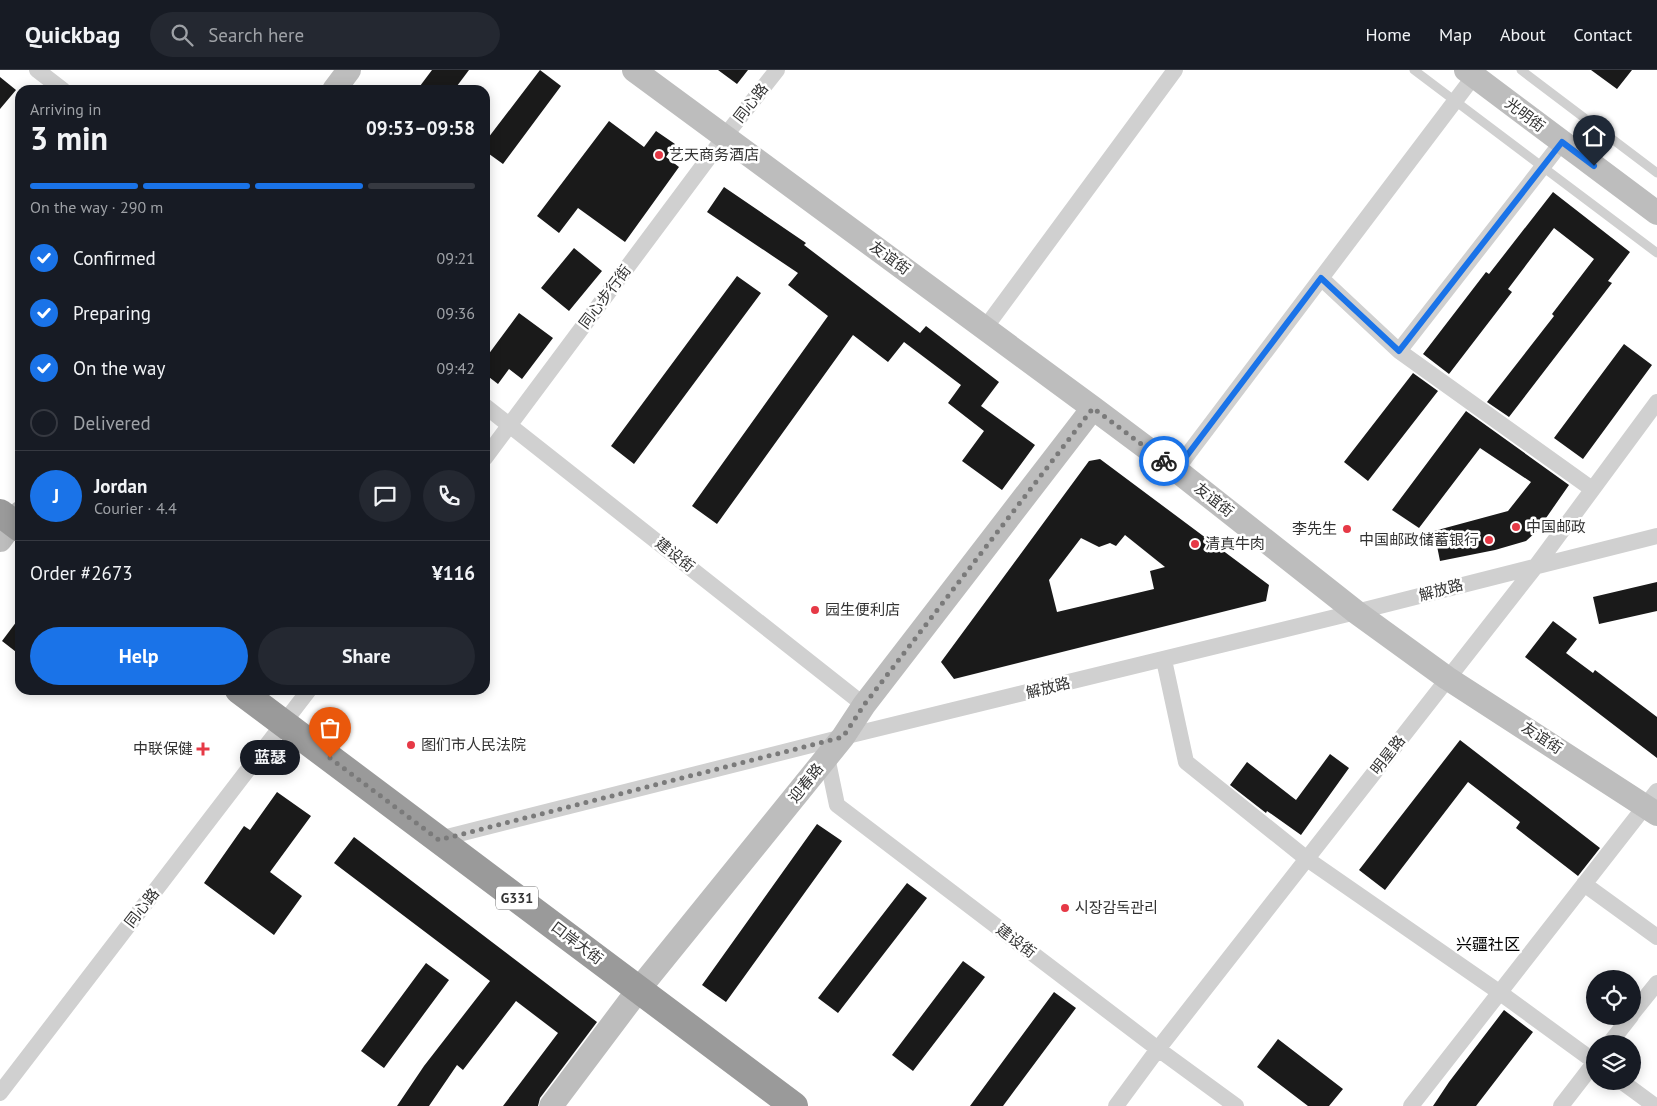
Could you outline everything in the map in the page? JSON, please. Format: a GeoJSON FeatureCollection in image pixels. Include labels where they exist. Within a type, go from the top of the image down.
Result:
{"type":"FeatureCollection","features":[{"type":"Feature","properties":{"kind":"highway","name":"口岸大街"},"geometry":{"type":"LineString","coordinates":[[246,695],[794,1106]]}},
{"type":"Feature","properties":{"kind":"street"},"geometry":{"type":"LineString","coordinates":[[37,70],[56,85]]}},
{"type":"Feature","properties":{"kind":"street","name":"友谊街"},"geometry":{"type":"LineString","coordinates":[[634,70],[1176,470],[1356,612],[1448,678],[1653,803]]}},
{"type":"Feature","properties":{"kind":"street","name":"同心路"},"geometry":{"type":"LineString","coordinates":[[725,136],[777,70]]}},
{"type":"Feature","properties":{"kind":"street"},"geometry":{"type":"LineString","coordinates":[[985,328],[1175,70]]}},
{"type":"Feature","properties":{"kind":"street"},"geometry":{"type":"LineString","coordinates":[[1176,470],[1455,101],[1470,73]]}},
{"type":"Feature","properties":{"kind":"street","name":"光明街"},"geometry":{"type":"LineString","coordinates":[[1470,73],[1657,213]]}},
{"type":"Feature","properties":{"kind":"street","name":"同心步行街"},"geometry":{"type":"LineString","coordinates":[[490,451],[725,136]]}},
{"type":"Feature","properties":{"kind":"street"},"geometry":{"type":"LineString","coordinates":[[1399,351],[1562,142]]}},
{"type":"Feature","properties":{"kind":"street"},"geometry":{"type":"LineString","coordinates":[[1321,278],[1399,351],[1592,489]]}},
{"type":"Feature","properties":{"kind":"street","name":"明星路"},"geometry":{"type":"LineString","coordinates":[[1116,1106],[1158,1049],[1536,566],[1657,402]]}},
{"type":"Feature","properties":{"kind":"street","name":"迎春路"},"geometry":{"type":"LineString","coordinates":[[551,1106],[639,989],[843,737],[864,705],[1093,408]]}},
{"type":"Feature","properties":{"kind":"street","name":"建设街"},"geometry":{"type":"LineString","coordinates":[[490,410],[864,705]]}},
{"type":"Feature","properties":{"kind":"street","name":"解放路"},"geometry":{"type":"LineString","coordinates":[[439,840],[843,737],[1164,660],[1657,536]]}},
{"type":"Feature","properties":{"kind":"street"},"geometry":{"type":"LineString","coordinates":[[1164,660],[1186,762],[1307,859],[1499,992],[1595,1062],[1561,1106]]}},
{"type":"Feature","properties":{"kind":"street"},"geometry":{"type":"LineString","coordinates":[[284,723],[305,695]]}},
{"type":"Feature","properties":{"kind":"street","name":"同心路"},"geometry":{"type":"LineString","coordinates":[[1,1089],[284,723]]}},
{"type":"Feature","properties":{"kind":"street","name":"建设街"},"geometry":{"type":"LineString","coordinates":[[827,757],[837,805],[1236,1106]]}},
{"type":"Feature","properties":{"kind":"street"},"geometry":{"type":"LineString","coordinates":[[1411,1106],[1584,884],[1653,803]]}},
{"type":"Feature","properties":{"kind":"street"},"geometry":{"type":"LineString","coordinates":[[1584,884],[1657,937]]}},
{"type":"Feature","properties":{"kind":"street"},"geometry":{"type":"LineString","coordinates":[[1641,1003],[1657,983]]}},
{"type":"Feature","properties":{"kind":"street"},"geometry":{"type":"LineString","coordinates":[[1617,1035],[1624,1025]]}},
{"type":"Feature","properties":{"kind":"street"},"geometry":{"type":"LineString","coordinates":[[1633,1090],[1655,1106]]}},
{"type":"Feature","properties":{"kind":"lane"},"geometry":{"type":"LineString","coordinates":[[1414,70],[1657,253]]}},
{"type":"Feature","properties":{"kind":"lane"},"geometry":{"type":"LineString","coordinates":[[1521,70],[1657,174]]}},
{"type":"Feature","properties":{"kind":"building"},"geometry":{"type":"Polygon","coordinates":[[[432,70],[469,70],[458,85],[421,85],[432,70]]]}},
{"type":"Feature","properties":{"kind":"building"},"geometry":{"type":"Polygon","coordinates":[[[540,70],[561,86],[503,164],[490,155],[490,135],[540,70]]]}},
{"type":"Feature","properties":{"kind":"building"},"geometry":{"type":"Polygon","coordinates":[[[718,70],[748,70],[737,84],[718,70]]]}},
{"type":"Feature","properties":{"kind":"building"},"geometry":{"type":"Polygon","coordinates":[[[1591,70],[1632,70],[1617,89],[1591,70]]]}},
{"type":"Feature","properties":{"kind":"building"},"geometry":{"type":"Polygon","coordinates":[[[0,77],[15,91],[0,109],[0,77]]]}},
{"type":"Feature","properties":{"kind":"building"},"geometry":{"type":"Polygon","coordinates":[[[609,121],[644,147],[656,131],[675,144],[666,157],[679,167],[625,242],[578,208],[559,233],[537,216],[609,121]]]}},
{"type":"Feature","properties":{"kind":"building"},"geometry":{"type":"Polygon","coordinates":[[[724,187],[806,243],[804,245],[920,333],[926,326],[999,382],[981,406],[1035,445],[1002,490],[962,461],[984,431],[948,403],[961,385],[904,342],[888,362],[853,335],[717,524],[692,506],[828,316],[788,285],[798,273],[707,212],[724,187]]]}},
{"type":"Feature","properties":{"kind":"building"},"geometry":{"type":"Polygon","coordinates":[[[1553,192],[1630,252],[1608,281],[1612,283],[1509,417],[1487,402],[1554,316],[1552,314],[1594,259],[1554,228],[1508,289],[1512,292],[1449,374],[1423,354],[1486,272],[1489,274],[1553,192]]]}},
{"type":"Feature","properties":{"kind":"building"},"geometry":{"type":"Polygon","coordinates":[[[574,248],[602,271],[569,311],[541,288],[574,248]]]}},
{"type":"Feature","properties":{"kind":"building"},"geometry":{"type":"Polygon","coordinates":[[[737,276],[761,293],[634,464],[611,446],[737,276]]]}},
{"type":"Feature","properties":{"kind":"building"},"geometry":{"type":"Polygon","coordinates":[[[519,313],[553,338],[522,379],[509,369],[498,384],[490,378],[490,352],[519,313]]]}},
{"type":"Feature","properties":{"kind":"building"},"geometry":{"type":"Polygon","coordinates":[[[1624,344],[1652,365],[1583,459],[1554,438],[1624,344]]]}},
{"type":"Feature","properties":{"kind":"building"},"geometry":{"type":"Polygon","coordinates":[[[1413,373],[1438,391],[1368,481],[1344,462],[1413,373]]]}},
{"type":"Feature","properties":{"kind":"building"},"geometry":{"type":"Polygon","coordinates":[[[1466,411],[1569,485],[1537,531],[1526,541],[1495,550],[1440,561],[1434,531],[1508,511],[1531,482],[1480,448],[1419,528],[1392,510],[1466,411]]]}},
{"type":"Feature","properties":{"kind":"building"},"geometry":{"type":"Polygon","coordinates":[[[1100,459],[1269,585],[1266,601],[954,679],[941,662],[1089,461],[1100,459]],[[1125,535],[1116,546],[1110,543],[1099,547],[1081,538],[1049,580],[1057,612],[1154,589],[1150,571],[1165,567],[1125,535]]]}},
{"type":"Feature","properties":{"kind":"building"},"geometry":{"type":"Polygon","coordinates":[[[1657,582],[1657,611],[1599,624],[1593,597],[1657,582]]]}},
{"type":"Feature","properties":{"kind":"building"},"geometry":{"type":"Polygon","coordinates":[[[1553,621],[1577,639],[1566,653],[1593,673],[1595,670],[1657,717],[1657,758],[1525,657],[1553,621]]]}},
{"type":"Feature","properties":{"kind":"building"},"geometry":{"type":"Polygon","coordinates":[[[15,624],[15,651],[2,641],[15,624]]]}},
{"type":"Feature","properties":{"kind":"building"},"geometry":{"type":"Polygon","coordinates":[[[1460,740],[1600,848],[1578,876],[1516,828],[1520,822],[1468,782],[1385,890],[1359,870],[1460,740]]]}},
{"type":"Feature","properties":{"kind":"building"},"geometry":{"type":"Polygon","coordinates":[[[1330,754],[1349,768],[1301,835],[1267,811],[1266,813],[1230,785],[1247,762],[1296,800],[1330,754]]]}},
{"type":"Feature","properties":{"kind":"building"},"geometry":{"type":"Polygon","coordinates":[[[277,792],[311,816],[270,872],[302,896],[274,935],[204,883],[244,826],[250,830],[277,792]]]}},
{"type":"Feature","properties":{"kind":"building"},"geometry":{"type":"Polygon","coordinates":[[[817,824],[842,841],[726,1002],[702,985],[817,824]]]}},
{"type":"Feature","properties":{"kind":"building"},"geometry":{"type":"Polygon","coordinates":[[[354,837],[597,1022],[540,1098],[538,1106],[503,1106],[558,1033],[516,1001],[463,1070],[457,1065],[429,1106],[397,1106],[424,1066],[490,981],[334,863],[354,837]]]}},
{"type":"Feature","properties":{"kind":"building"},"geometry":{"type":"Polygon","coordinates":[[[907,883],[927,898],[838,1013],[818,998],[907,883]]]}},
{"type":"Feature","properties":{"kind":"building"},"geometry":{"type":"Polygon","coordinates":[[[963,961],[985,977],[913,1071],[892,1055],[963,961]]]}},
{"type":"Feature","properties":{"kind":"building"},"geometry":{"type":"Polygon","coordinates":[[[426,963],[449,980],[384,1068],[361,1051],[426,963]]]}},
{"type":"Feature","properties":{"kind":"building"},"geometry":{"type":"Polygon","coordinates":[[[1054,992],[1076,1008],[1003,1106],[970,1106],[1054,992]]]}},
{"type":"Feature","properties":{"kind":"building"},"geometry":{"type":"Polygon","coordinates":[[[1504,1010],[1533,1032],[1476,1106],[1433,1106],[1449,1082],[1504,1010]]]}},
{"type":"Feature","properties":{"kind":"building"},"geometry":{"type":"Polygon","coordinates":[[[1278,1039],[1343,1089],[1329,1106],[1308,1106],[1257,1067],[1278,1039]]]}},
{"type":"Feature","properties":{"kind":"way so far"},"geometry":{"type":"LineString","coordinates":[[330,758],[439,840],[843,737],[864,705],[1093,408],[1164,461]]}},
{"type":"Feature","properties":{"kind":"place","name":"艺天商务酒店"},"geometry":{"type":"Point","coordinates":[659,155]}},
{"type":"Feature","properties":{"kind":"place","name":"中国邮政"},"geometry":{"type":"Point","coordinates":[1516,527]}},
{"type":"Feature","properties":{"kind":"place","name":"李先生"},"geometry":{"type":"Point","coordinates":[1347,529]}},
{"type":"Feature","properties":{"kind":"place","name":"中国邮政储蓄银行"},"geometry":{"type":"Point","coordinates":[1489,540]}},
{"type":"Feature","properties":{"kind":"place","name":"清真牛肉"},"geometry":{"type":"Point","coordinates":[1195,544]}},
{"type":"Feature","properties":{"kind":"place","name":"园生便利店"},"geometry":{"type":"Point","coordinates":[815,610]}},
{"type":"Feature","properties":{"kind":"place","name":"图们市人民法院"},"geometry":{"type":"Point","coordinates":[411,745]}},
{"type":"Feature","properties":{"kind":"place","name":"中联保健"},"geometry":{"type":"Point","coordinates":[203,749]}},
{"type":"Feature","properties":{"kind":"place","name":"蓝瑟"},"geometry":{"type":"Point","coordinates":[330,758]}},
{"type":"Feature","properties":{"kind":"place","name":"시장감독관리"},"geometry":{"type":"Point","coordinates":[1065,908]}},
{"type":"Feature","properties":{"kind":"district","name":"兴疆社区"},"geometry":{"type":"Point","coordinates":[1488,944]}},
{"type":"Feature","properties":{"kind":"route"},"geometry":{"type":"LineString","coordinates":[[1164,461],[1176,470],[1321,278],[1399,351],[1562,142],[1594,166]]}}]}
